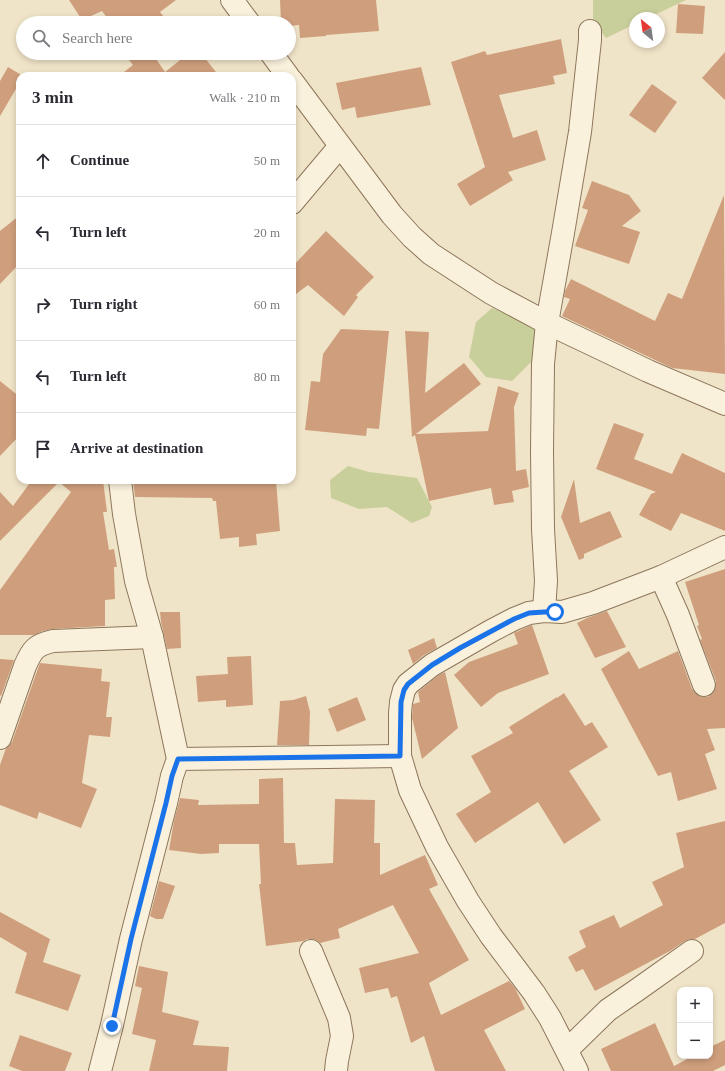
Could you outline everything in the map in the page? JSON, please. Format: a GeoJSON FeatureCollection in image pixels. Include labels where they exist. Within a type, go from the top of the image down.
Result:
{"type":"FeatureCollection","features":[{"type":"Feature","properties":{"kind":"street"},"geometry":{"type":"LineString","coordinates":[[232,0],[244,16]]}},
{"type":"Feature","properties":{"kind":"street"},"geometry":{"type":"LineString","coordinates":[[544,612],[546,581],[543,529],[543,364],[547,323],[580,132],[590,31]]}},
{"type":"Feature","properties":{"kind":"street"},"geometry":{"type":"LineString","coordinates":[[276,60],[285,72]]}},
{"type":"Feature","properties":{"kind":"street"},"geometry":{"type":"LineString","coordinates":[[296,86],[392,215],[412,237],[431,254],[491,293],[547,323],[648,371],[725,404]]}},
{"type":"Feature","properties":{"kind":"street"},"geometry":{"type":"LineString","coordinates":[[296,198],[340,146]]}},
{"type":"Feature","properties":{"kind":"street"},"geometry":{"type":"LineString","coordinates":[[100,1071],[112,1026],[131,939],[172,776],[178,759],[152,637],[136,581],[124,514],[120,484]]}},
{"type":"Feature","properties":{"kind":"street"},"geometry":{"type":"LineString","coordinates":[[577,1071],[550,1018],[491,936],[468,901],[437,846],[410,790],[400,756],[401,702],[404,690],[408,684],[432,665],[514,619],[529,613],[562,612],[571,610],[662,577],[725,547]]}},
{"type":"Feature","properties":{"kind":"street"},"geometry":{"type":"LineString","coordinates":[[662,577],[704,685]]}},
{"type":"Feature","properties":{"kind":"street"},"geometry":{"type":"LineString","coordinates":[[0,738],[25,666],[37,646],[53,641],[152,637]]}},
{"type":"Feature","properties":{"kind":"street"},"geometry":{"type":"LineString","coordinates":[[178,759],[400,756]]}},
{"type":"Feature","properties":{"kind":"street"},"geometry":{"type":"LineString","coordinates":[[311,951],[339,1018],[342,1036],[336,1071]]}},
{"type":"Feature","properties":{"kind":"street"},"geometry":{"type":"LineString","coordinates":[[567,1050],[608,1010],[692,951]]}},
{"type":"Feature","properties":{"kind":"green space"},"geometry":{"type":"Polygon","coordinates":[[[593,0],[686,0],[661,12],[629,12],[629,27],[606,38],[593,21],[593,0]]]}},
{"type":"Feature","properties":{"kind":"green space"},"geometry":{"type":"Polygon","coordinates":[[[492,308],[505,313],[542,333],[536,357],[512,381],[486,377],[469,357],[476,322],[492,308]]]}},
{"type":"Feature","properties":{"kind":"green space"},"geometry":{"type":"Polygon","coordinates":[[[348,466],[369,472],[417,478],[432,507],[429,516],[412,523],[387,507],[359,509],[331,498],[330,480],[348,466]]]}},
{"type":"Feature","properties":{"kind":"building"},"geometry":{"type":"Polygon","coordinates":[[[69,0],[176,0],[160,12],[163,16],[106,16],[102,11],[91,16],[79,16],[69,0]]]}},
{"type":"Feature","properties":{"kind":"building"},"geometry":{"type":"Polygon","coordinates":[[[280,0],[376,0],[379,31],[300,38],[299,25],[296,25],[296,16],[281,16],[280,0]]]}},
{"type":"Feature","properties":{"kind":"building"},"geometry":{"type":"Polygon","coordinates":[[[678,4],[705,6],[703,34],[676,33],[678,4]]]}},
{"type":"Feature","properties":{"kind":"building"},"geometry":{"type":"Polygon","coordinates":[[[561,39],[567,73],[553,76],[555,84],[499,95],[513,138],[537,130],[546,160],[508,172],[513,180],[470,206],[457,184],[485,167],[451,62],[485,51],[487,55],[561,39]]]}},
{"type":"Feature","properties":{"kind":"building"},"geometry":{"type":"Polygon","coordinates":[[[725,52],[725,100],[702,78],[725,52]]]}},
{"type":"Feature","properties":{"kind":"building"},"geometry":{"type":"Polygon","coordinates":[[[129,60],[157,60],[165,72],[124,72],[133,65],[129,60]]]}},
{"type":"Feature","properties":{"kind":"building"},"geometry":{"type":"Polygon","coordinates":[[[180,60],[206,60],[216,72],[165,72],[180,60]]]}},
{"type":"Feature","properties":{"kind":"building"},"geometry":{"type":"Polygon","coordinates":[[[8,67],[16,72],[16,89],[0,116],[0,81],[8,67]]]}},
{"type":"Feature","properties":{"kind":"building"},"geometry":{"type":"Polygon","coordinates":[[[421,67],[431,105],[357,118],[355,107],[342,110],[336,83],[421,67]]]}},
{"type":"Feature","properties":{"kind":"building"},"geometry":{"type":"Polygon","coordinates":[[[652,84],[677,102],[655,133],[629,115],[652,84]]]}},
{"type":"Feature","properties":{"kind":"building"},"geometry":{"type":"Polygon","coordinates":[[[592,181],[629,195],[641,211],[622,226],[640,232],[629,264],[575,246],[588,210],[582,208],[592,181]]]}},
{"type":"Feature","properties":{"kind":"building"},"geometry":{"type":"Polygon","coordinates":[[[724,195],[725,374],[672,368],[562,316],[570,299],[564,297],[565,291],[571,279],[655,321],[668,293],[682,299],[724,195]]]}},
{"type":"Feature","properties":{"kind":"building"},"geometry":{"type":"Polygon","coordinates":[[[16,218],[16,267],[0,284],[0,231],[16,218]]]}},
{"type":"Feature","properties":{"kind":"building"},"geometry":{"type":"Polygon","coordinates":[[[326,231],[374,277],[356,295],[358,297],[344,316],[308,285],[296,294],[296,263],[326,231]]]}},
{"type":"Feature","properties":{"kind":"building"},"geometry":{"type":"Polygon","coordinates":[[[341,329],[389,331],[379,429],[367,428],[366,436],[305,430],[311,381],[320,382],[323,354],[341,329]]]}},
{"type":"Feature","properties":{"kind":"building"},"geometry":{"type":"Polygon","coordinates":[[[405,331],[429,332],[425,393],[464,363],[481,384],[416,434],[488,431],[498,386],[519,393],[514,407],[516,471],[526,469],[529,487],[512,491],[514,502],[494,505],[491,488],[429,501],[415,435],[412,437],[405,331]]]}},
{"type":"Feature","properties":{"kind":"building"},"geometry":{"type":"Polygon","coordinates":[[[0,381],[16,394],[16,439],[0,456],[0,381]]]}},
{"type":"Feature","properties":{"kind":"building"},"geometry":{"type":"Polygon","coordinates":[[[614,423],[644,434],[634,459],[672,474],[682,453],[725,473],[725,531],[681,513],[671,531],[639,515],[651,494],[656,492],[596,469],[614,423]]]}},
{"type":"Feature","properties":{"kind":"building"},"geometry":{"type":"Polygon","coordinates":[[[574,479],[580,523],[610,511],[622,537],[584,554],[584,558],[579,560],[561,517],[574,479]]]}},
{"type":"Feature","properties":{"kind":"building"},"geometry":{"type":"Polygon","coordinates":[[[29,484],[57,484],[0,541],[0,492],[13,506],[29,484]]]}},
{"type":"Feature","properties":{"kind":"building"},"geometry":{"type":"Polygon","coordinates":[[[61,484],[104,484],[107,512],[103,512],[109,550],[114,549],[117,567],[114,567],[115,599],[105,600],[105,626],[52,629],[34,635],[0,635],[0,590],[71,492],[61,484]]]}},
{"type":"Feature","properties":{"kind":"building"},"geometry":{"type":"Polygon","coordinates":[[[133,484],[276,484],[280,531],[256,534],[257,545],[239,547],[239,537],[220,539],[216,501],[213,501],[212,498],[135,497],[133,484]]]}},
{"type":"Feature","properties":{"kind":"building"},"geometry":{"type":"Polygon","coordinates":[[[725,569],[725,728],[707,729],[715,750],[705,754],[717,789],[678,801],[671,772],[658,776],[601,669],[629,651],[639,669],[678,651],[692,689],[696,694],[702,697],[708,697],[713,693],[716,687],[716,681],[700,640],[702,639],[697,626],[699,625],[685,582],[725,569]]]}},
{"type":"Feature","properties":{"kind":"building"},"geometry":{"type":"Polygon","coordinates":[[[607,611],[626,647],[595,658],[577,623],[607,611]]]}},
{"type":"Feature","properties":{"kind":"building"},"geometry":{"type":"Polygon","coordinates":[[[160,612],[180,612],[181,648],[167,649],[160,612]]]}},
{"type":"Feature","properties":{"kind":"building"},"geometry":{"type":"Polygon","coordinates":[[[532,625],[549,674],[498,693],[481,707],[454,675],[469,662],[518,644],[514,633],[532,625]]]}},
{"type":"Feature","properties":{"kind":"building"},"geometry":{"type":"Polygon","coordinates":[[[434,638],[437,648],[424,655],[413,664],[408,650],[434,638]]]}},
{"type":"Feature","properties":{"kind":"building"},"geometry":{"type":"Polygon","coordinates":[[[251,656],[253,705],[226,707],[226,700],[198,702],[196,676],[228,674],[227,657],[251,656]]]}},
{"type":"Feature","properties":{"kind":"building"},"geometry":{"type":"Polygon","coordinates":[[[0,659],[14,660],[1,696],[0,695],[0,659]]]}},
{"type":"Feature","properties":{"kind":"building"},"geometry":{"type":"Polygon","coordinates":[[[40,663],[102,669],[101,681],[110,682],[106,717],[112,717],[110,737],[89,735],[82,783],[97,789],[81,828],[39,812],[37,819],[0,805],[0,765],[6,748],[12,742],[40,663]]]}},
{"type":"Feature","properties":{"kind":"building"},"geometry":{"type":"Polygon","coordinates":[[[445,672],[458,728],[422,759],[412,718],[413,704],[420,702],[418,692],[445,672]]]}},
{"type":"Feature","properties":{"kind":"building"},"geometry":{"type":"Polygon","coordinates":[[[564,693],[585,726],[592,722],[608,747],[569,771],[601,820],[564,844],[538,802],[475,843],[456,814],[491,792],[471,756],[513,733],[509,727],[564,693]]]}},
{"type":"Feature","properties":{"kind":"building"},"geometry":{"type":"Polygon","coordinates":[[[306,696],[310,712],[309,745],[277,745],[280,701],[293,700],[306,696]]]}},
{"type":"Feature","properties":{"kind":"building"},"geometry":{"type":"Polygon","coordinates":[[[357,697],[366,720],[337,732],[328,709],[357,697]]]}},
{"type":"Feature","properties":{"kind":"building"},"geometry":{"type":"Polygon","coordinates":[[[283,778],[284,843],[295,843],[297,865],[333,863],[335,799],[375,800],[374,843],[380,843],[380,875],[425,855],[438,885],[429,889],[469,960],[429,983],[441,1015],[509,981],[515,988],[525,1009],[484,1030],[506,1071],[435,1071],[424,1036],[411,1043],[397,996],[391,998],[388,988],[365,993],[359,968],[419,953],[393,905],[338,929],[340,938],[320,943],[312,939],[307,939],[304,941],[266,946],[259,884],[261,884],[259,844],[219,844],[219,853],[201,854],[169,850],[180,798],[199,800],[198,805],[259,804],[259,779],[283,778]]]}},
{"type":"Feature","properties":{"kind":"building"},"geometry":{"type":"Polygon","coordinates":[[[725,821],[725,923],[695,939],[685,941],[670,951],[595,991],[583,969],[576,972],[568,957],[586,947],[579,931],[614,915],[620,928],[663,905],[652,882],[684,867],[676,833],[725,821]]]}},
{"type":"Feature","properties":{"kind":"building"},"geometry":{"type":"Polygon","coordinates":[[[159,881],[175,886],[163,919],[156,919],[150,916],[159,881]]]}},
{"type":"Feature","properties":{"kind":"building"},"geometry":{"type":"Polygon","coordinates":[[[0,912],[50,939],[43,962],[81,975],[68,1011],[15,993],[27,953],[0,937],[0,912]]]}},
{"type":"Feature","properties":{"kind":"building"},"geometry":{"type":"Polygon","coordinates":[[[139,966],[168,972],[162,1012],[199,1021],[193,1045],[229,1047],[227,1071],[149,1071],[156,1040],[132,1034],[142,988],[135,986],[139,966]]]}},
{"type":"Feature","properties":{"kind":"building"},"geometry":{"type":"Polygon","coordinates":[[[655,1023],[674,1066],[687,1059],[713,1059],[713,1046],[725,1040],[725,1065],[713,1071],[611,1071],[601,1049],[655,1023]]]}},
{"type":"Feature","properties":{"kind":"building"},"geometry":{"type":"Polygon","coordinates":[[[20,1035],[72,1053],[65,1071],[22,1071],[9,1066],[20,1035]]]}},
{"type":"Feature","properties":{"kind":"route"},"geometry":{"type":"LineString","coordinates":[[112,1026],[131,939],[172,776],[178,759],[400,756],[401,702],[404,690],[408,684],[432,665],[514,619],[529,613],[555,612]]}}]}
